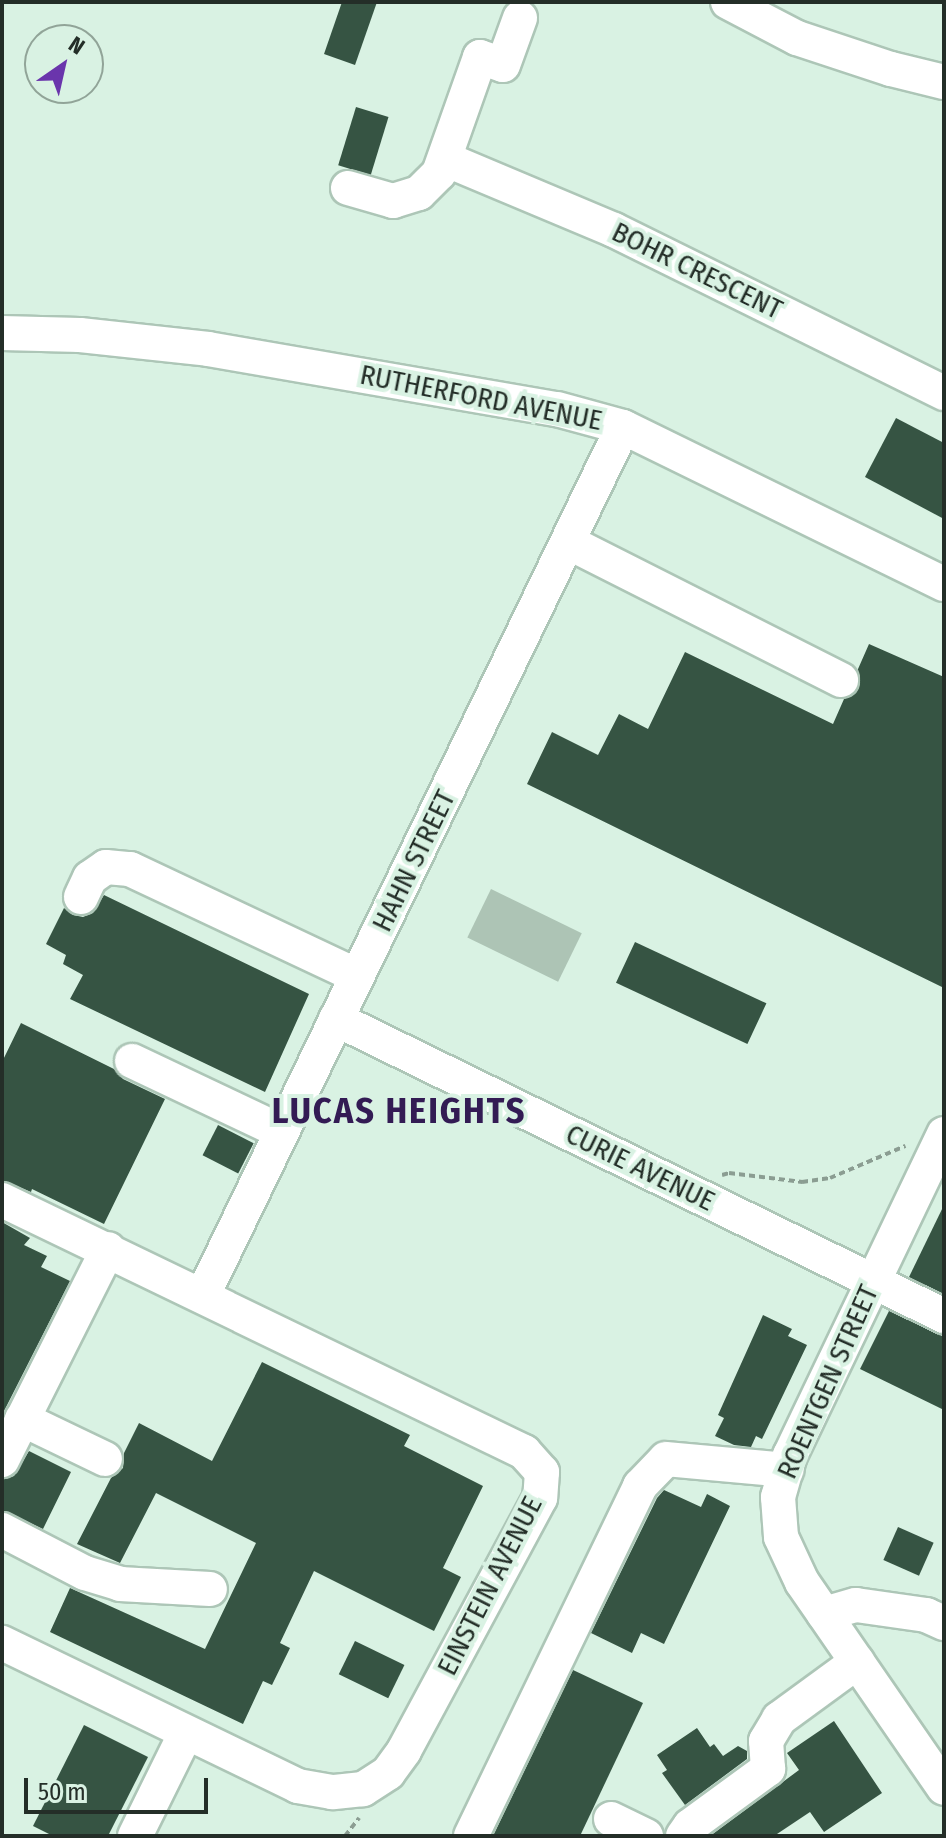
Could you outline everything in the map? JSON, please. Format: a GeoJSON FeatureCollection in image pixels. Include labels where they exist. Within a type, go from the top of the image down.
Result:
{"type":"FeatureCollection","features":[{"type":"Feature","properties":{"kind":"lane"},"geometry":{"type":"LineString","coordinates":[[728,2],[797,38],[891,69],[944,82]]}},
{"type":"Feature","properties":{"kind":"lane"},"geometry":{"type":"LineString","coordinates":[[348,188],[393,201],[419,193],[439,173],[480,57],[503,65],[520,18]]}},
{"type":"Feature","properties":{"kind":"lane","name":"BOHR CRESCENT"},"geometry":{"type":"LineString","coordinates":[[445,159],[614,230],[944,393]]}},
{"type":"Feature","properties":{"kind":"lane","name":"RUTHERFORD AVENUE"},"geometry":{"type":"LineString","coordinates":[[2,310],[80,335]]}},
{"type":"Feature","properties":{"kind":"lane","name":"RUTHERFORD AVENUE"},"geometry":{"type":"LineString","coordinates":[[2,333],[80,335],[208,349],[557,409],[623,427],[944,584]]}},
{"type":"Feature","properties":{"kind":"lane","name":"HAHN STREET"},"geometry":{"type":"LineString","coordinates":[[203,1295],[623,427]]}},
{"type":"Feature","properties":{"kind":"lane"},"geometry":{"type":"LineString","coordinates":[[568,542],[841,680]]}},
{"type":"Feature","properties":{"kind":"lane"},"geometry":{"type":"LineString","coordinates":[[81,897],[90,878],[106,867],[130,869],[357,976]]}},
{"type":"Feature","properties":{"kind":"lane","name":"CURIE AVENUE"},"geometry":{"type":"LineString","coordinates":[[336,1019],[944,1316]]}},
{"type":"Feature","properties":{"kind":"lane"},"geometry":{"type":"LineString","coordinates":[[132,1061],[280,1131]]}},
{"type":"Feature","properties":{"kind":"lane","name":"ROENTGEN STREET"},"geometry":{"type":"LineString","coordinates":[[930,1138],[872,1281],[786,1470],[778,1497],[781,1537],[802,1582],[944,1788]]}},
{"type":"Feature","properties":{"kind":"lane","name":"EINSTEIN AVENUE"},"geometry":{"type":"LineString","coordinates":[[2,1200],[524,1452],[542,1472],[540,1498],[388,1773],[363,1789],[332,1792],[298,1786],[2,1643]]}},
{"type":"Feature","properties":{"kind":"lane"},"geometry":{"type":"LineString","coordinates":[[2,1460],[108,1249]]}},
{"type":"Feature","properties":{"kind":"lane"},"geometry":{"type":"LineString","coordinates":[[22,1419],[105,1459]]}},
{"type":"Feature","properties":{"kind":"lane"},"geometry":{"type":"LineString","coordinates":[[471,1836],[640,1486],[666,1459],[786,1470]]}},
{"type":"Feature","properties":{"kind":"lane"},"geometry":{"type":"LineString","coordinates":[[2,1530],[85,1573],[120,1584],[210,1589]]}},
{"type":"Feature","properties":{"kind":"lane"},"geometry":{"type":"LineString","coordinates":[[824,1614],[856,1605],[926,1615],[944,1623]]}},
{"type":"Feature","properties":{"kind":"lane"},"geometry":{"type":"LineString","coordinates":[[683,1836],[690,1826],[768,1769],[766,1741],[779,1719],[857,1662]]}},
{"type":"Feature","properties":{"kind":"lane"},"geometry":{"type":"LineString","coordinates":[[135,1836],[186,1733]]}},
{"type":"Feature","properties":{"kind":"lane"},"geometry":{"type":"LineString","coordinates":[[611,1819],[646,1836]]}},
{"type":"Feature","properties":{"kind":"path"},"geometry":{"type":"LineString","coordinates":[[701,1198],[712,1179],[729,1173],[802,1182],[830,1178],[930,1138]]}},
{"type":"Feature","properties":{"kind":"green space"},"geometry":{"type":"Polygon","coordinates":[[[491,889],[582,933],[558,982],[467,938],[491,889]]]}},
{"type":"Feature","properties":{"kind":"building"},"geometry":{"type":"Polygon","coordinates":[[[342,2],[377,2],[355,65],[324,54],[342,2]]]}},
{"type":"Feature","properties":{"kind":"building"},"geometry":{"type":"Polygon","coordinates":[[[356,107],[389,117],[371,175],[338,165],[356,107]]]}},
{"type":"Feature","properties":{"kind":"building"},"geometry":{"type":"Polygon","coordinates":[[[896,418],[944,443],[944,519],[865,477],[896,418]]]}},
{"type":"Feature","properties":{"kind":"building"},"geometry":{"type":"Polygon","coordinates":[[[869,644],[944,677],[944,988],[527,784],[552,732],[598,755],[619,714],[648,729],[685,652],[833,724],[844,699],[859,688],[858,669],[869,644]]]}},
{"type":"Feature","properties":{"kind":"building"},"geometry":{"type":"Polygon","coordinates":[[[104,895],[309,994],[265,1092],[70,999],[83,975],[63,964],[66,955],[46,944],[64,908],[73,915],[83,917],[93,913],[104,895]]]}},
{"type":"Feature","properties":{"kind":"building"},"geometry":{"type":"Polygon","coordinates":[[[635,942],[766,1003],[747,1044],[616,983],[635,942]]]}},
{"type":"Feature","properties":{"kind":"building"},"geometry":{"type":"Polygon","coordinates":[[[21,1023],[114,1069],[123,1079],[165,1099],[104,1224],[32,1189],[31,1192],[2,1180],[2,1062],[21,1023]]]}},
{"type":"Feature","properties":{"kind":"building"},"geometry":{"type":"Polygon","coordinates":[[[218,1125],[254,1143],[238,1173],[203,1155],[218,1125]]]}},
{"type":"Feature","properties":{"kind":"building"},"geometry":{"type":"Polygon","coordinates":[[[944,1205],[944,1294],[909,1277],[944,1205]]]}},
{"type":"Feature","properties":{"kind":"building"},"geometry":{"type":"Polygon","coordinates":[[[2,1222],[30,1238],[24,1245],[47,1256],[41,1267],[70,1281],[2,1415],[2,1222]]]}},
{"type":"Feature","properties":{"kind":"building"},"geometry":{"type":"Polygon","coordinates":[[[889,1311],[944,1337],[944,1410],[860,1369],[889,1311]]]}},
{"type":"Feature","properties":{"kind":"building"},"geometry":{"type":"Polygon","coordinates":[[[763,1315],[792,1329],[788,1336],[807,1345],[762,1439],[756,1436],[751,1447],[734,1445],[715,1436],[724,1418],[718,1415],[763,1315]]]}},
{"type":"Feature","properties":{"kind":"building"},"geometry":{"type":"Polygon","coordinates":[[[262,1362],[410,1435],[404,1446],[483,1486],[443,1568],[461,1577],[434,1631],[314,1571],[280,1643],[290,1648],[272,1685],[263,1681],[243,1724],[50,1632],[70,1588],[205,1649],[256,1543],[156,1493],[120,1563],[77,1544],[111,1478],[123,1468],[124,1453],[139,1423],[212,1461],[262,1362]]]}},
{"type":"Feature","properties":{"kind":"building"},"geometry":{"type":"Polygon","coordinates":[[[29,1451],[71,1472],[43,1529],[2,1510],[2,1480],[14,1476],[29,1451]]]}},
{"type":"Feature","properties":{"kind":"building"},"geometry":{"type":"Polygon","coordinates":[[[664,1490],[701,1507],[707,1494],[730,1506],[664,1644],[641,1633],[632,1653],[591,1633],[657,1498],[664,1490]]]}},
{"type":"Feature","properties":{"kind":"building"},"geometry":{"type":"Polygon","coordinates":[[[898,1527],[934,1543],[919,1576],[883,1560],[898,1527]]]}},
{"type":"Feature","properties":{"kind":"building"},"geometry":{"type":"Polygon","coordinates":[[[355,1641],[404,1665],[388,1698],[339,1674],[355,1641]]]}},
{"type":"Feature","properties":{"kind":"building"},"geometry":{"type":"Polygon","coordinates":[[[573,1670],[643,1703],[580,1836],[493,1836],[573,1670]]]}},
{"type":"Feature","properties":{"kind":"building"},"geometry":{"type":"Polygon","coordinates":[[[834,1721],[882,1793],[824,1832],[810,1812],[774,1836],[710,1836],[799,1770],[787,1753],[834,1721]]]}},
{"type":"Feature","properties":{"kind":"building"},"geometry":{"type":"Polygon","coordinates":[[[84,1725],[148,1757],[108,1836],[53,1836],[33,1826],[84,1725]]]}},
{"type":"Feature","properties":{"kind":"building"},"geometry":{"type":"Polygon","coordinates":[[[697,1728],[710,1747],[714,1744],[723,1756],[738,1746],[747,1751],[747,1759],[685,1805],[662,1773],[667,1770],[657,1755],[697,1728]]]}},
{"type":"Feature","properties":{"kind":"district","name":"LUCAS HEIGHTS"},"geometry":{"type":"Point","coordinates":[399,1112]}}]}
